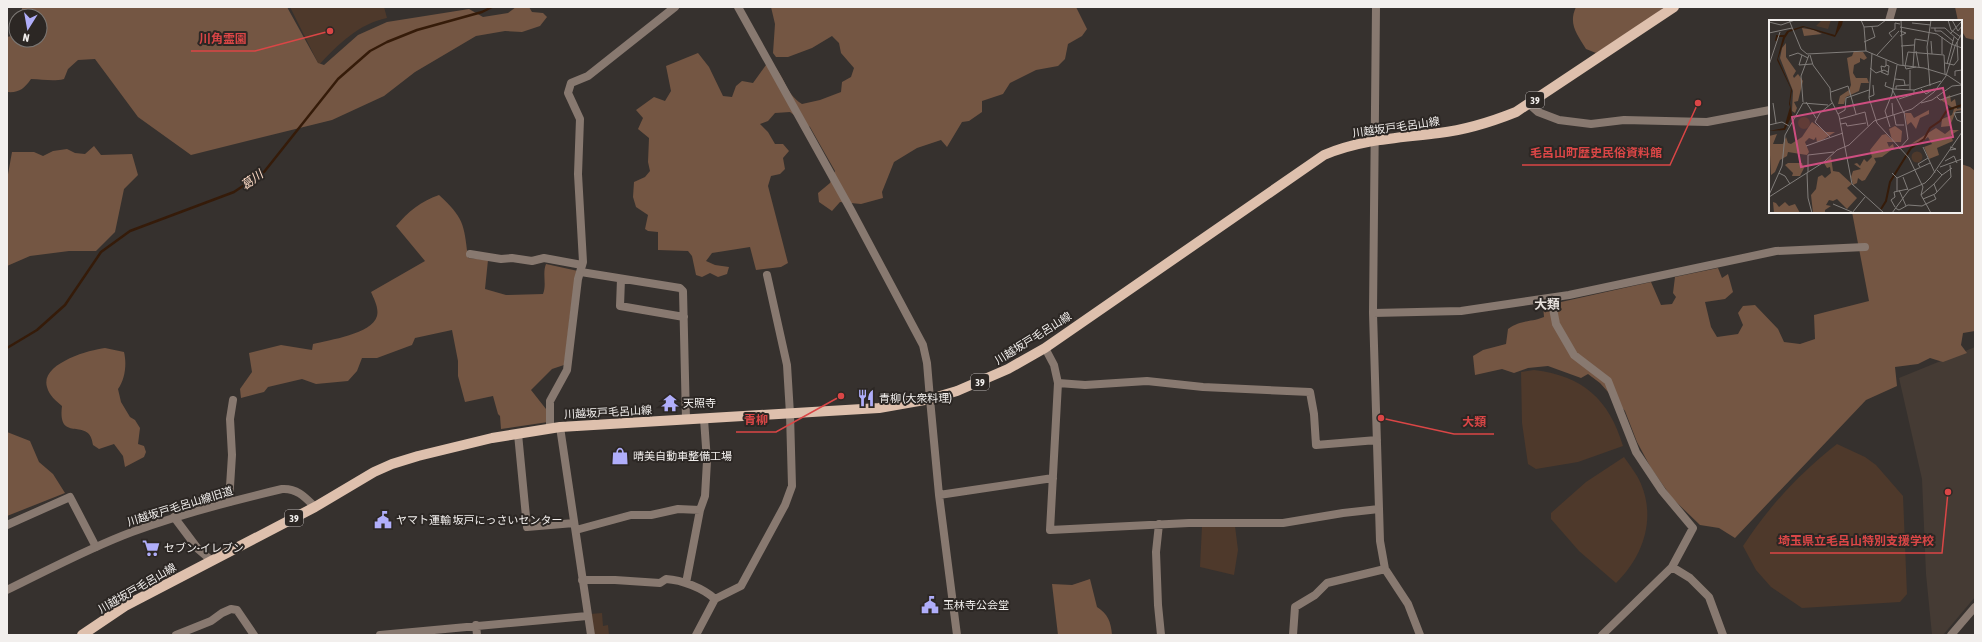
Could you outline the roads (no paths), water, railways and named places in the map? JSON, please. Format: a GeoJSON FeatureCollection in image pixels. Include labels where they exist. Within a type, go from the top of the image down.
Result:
{"type":"FeatureCollection","features":[{"type":"Feature","properties":{"kind":"main road","name":"川越坂戸毛呂山線"},"geometry":{"type":"LineString","coordinates":[[82,635],[125,606],[315,507],[374,472],[392,464],[442,450],[555,428],[879,408],[930,399],[957,391],[990,378],[1045,348],[1316,160],[1333,151],[1375,140],[1440,133],[1467,128],[1495,120],[1529,104],[1674,7]]}},
{"type":"Feature","properties":{"kind":"street"},"geometry":{"type":"LineString","coordinates":[[590,635],[575,526],[550,402],[567,370],[578,279],[582,268],[578,174],[580,119],[568,90],[571,84],[588,76],[675,7]]}},
{"type":"Feature","properties":{"kind":"street"},"geometry":{"type":"LineString","coordinates":[[738,7],[867,238],[922,345],[927,363],[939,495],[957,635]]}},
{"type":"Feature","properties":{"kind":"street"},"geometry":{"type":"LineString","coordinates":[[1376,7],[1373,313],[1381,548],[1385,569],[1408,604],[1420,635]]}},
{"type":"Feature","properties":{"kind":"street"},"geometry":{"type":"LineString","coordinates":[[1889,20],[1893,7]]}},
{"type":"Feature","properties":{"kind":"street"},"geometry":{"type":"LineString","coordinates":[[1529,104],[1538,112],[1559,120],[1590,124],[1631,120],[1707,122],[1769,110]]}},
{"type":"Feature","properties":{"kind":"street"},"geometry":{"type":"LineString","coordinates":[[1373,313],[1461,311],[1551,298],[1776,251],[1865,247]]}},
{"type":"Feature","properties":{"kind":"street"},"geometry":{"type":"LineString","coordinates":[[470,254],[502,259],[512,258],[532,261],[544,258],[621,279],[680,288],[683,291],[686,420]]}},
{"type":"Feature","properties":{"kind":"street"},"geometry":{"type":"LineString","coordinates":[[696,635],[716,599],[740,586],[787,500],[792,486],[790,414],[786,355],[767,274]]}},
{"type":"Feature","properties":{"kind":"street"},"geometry":{"type":"LineString","coordinates":[[621,279],[620,306],[684,317]]}},
{"type":"Feature","properties":{"kind":"street"},"geometry":{"type":"LineString","coordinates":[[1551,298],[1556,324],[1574,355],[1608,381],[1636,452],[1662,492],[1694,528],[1672,567],[1602,635]]}},
{"type":"Feature","properties":{"kind":"street"},"geometry":{"type":"LineString","coordinates":[[1045,348],[1054,365],[1058,383],[1050,530],[1159,524],[1283,523],[1343,513],[1379,509]]}},
{"type":"Feature","properties":{"kind":"street"},"geometry":{"type":"LineString","coordinates":[[1058,383],[1085,384],[1147,381],[1203,387],[1310,392],[1314,414],[1316,445],[1377,440]]}},
{"type":"Feature","properties":{"kind":"street"},"geometry":{"type":"LineString","coordinates":[[229,502],[232,455],[230,419],[233,400]]}},
{"type":"Feature","properties":{"kind":"street"},"geometry":{"type":"LineString","coordinates":[[686,583],[704,496],[707,461],[704,419]]}},
{"type":"Feature","properties":{"kind":"street"},"geometry":{"type":"LineString","coordinates":[[518,434],[527,527],[575,526],[631,515],[652,515],[678,509],[700,510]]}},
{"type":"Feature","properties":{"kind":"street"},"geometry":{"type":"LineString","coordinates":[[939,495],[1053,478]]}},
{"type":"Feature","properties":{"kind":"street","name":"川越坂戸毛呂山線旧道"},"geometry":{"type":"LineString","coordinates":[[7,590],[96,547],[174,517],[229,502],[282,488],[290,488],[301,493],[315,507]]}},
{"type":"Feature","properties":{"kind":"street"},"geometry":{"type":"LineString","coordinates":[[7,525],[70,497],[96,547]]}},
{"type":"Feature","properties":{"kind":"street"},"geometry":{"type":"LineString","coordinates":[[174,517],[198,550],[212,560]]}},
{"type":"Feature","properties":{"kind":"street"},"geometry":{"type":"LineString","coordinates":[[1159,524],[1156,552],[1161,635]]}},
{"type":"Feature","properties":{"kind":"street"},"geometry":{"type":"LineString","coordinates":[[1672,567],[1690,578],[1709,597],[1723,635]]}},
{"type":"Feature","properties":{"kind":"street"},"geometry":{"type":"LineString","coordinates":[[1293,635],[1295,607],[1315,595],[1327,583],[1385,569]]}},
{"type":"Feature","properties":{"kind":"street"},"geometry":{"type":"LineString","coordinates":[[582,580],[615,580],[660,583],[666,579],[675,579],[709,594],[716,599]]}},
{"type":"Feature","properties":{"kind":"street"},"geometry":{"type":"LineString","coordinates":[[1951,635],[1975,607]]}},
{"type":"Feature","properties":{"kind":"street"},"geometry":{"type":"LineString","coordinates":[[176,635],[211,621],[222,613],[231,609],[236,610],[254,635]]}},
{"type":"Feature","properties":{"kind":"street"},"geometry":{"type":"LineString","coordinates":[[380,635],[587,616]]}},
{"type":"Feature","properties":{"kind":"street"},"geometry":{"type":"LineString","coordinates":[[476,625],[477,635]]}},
{"type":"Feature","properties":{"kind":"waterway","name":"葛川"},"geometry":{"type":"LineString","coordinates":[[7,348],[37,330],[65,305],[101,252],[130,231],[234,192],[264,172],[338,79],[370,51],[387,42],[417,30],[482,12],[492,7]]}},
{"type":"Feature","properties":{"kind":"place","name":"川角霊園"},"geometry":{"type":"Point","coordinates":[330,31]}},
{"type":"Feature","properties":{"kind":"place","name":"毛呂山町歴史民俗資料館"},"geometry":{"type":"Point","coordinates":[1698,103]}},
{"type":"Feature","properties":{"kind":"place","name":"青柳"},"geometry":{"type":"Point","coordinates":[841,396]}},
{"type":"Feature","properties":{"kind":"place","name":"青柳 (大衆料理)"},"geometry":{"type":"Point","coordinates":[866,398]}},
{"type":"Feature","properties":{"kind":"place","name":"天照寺"},"geometry":{"type":"Point","coordinates":[670,403]}},
{"type":"Feature","properties":{"kind":"place","name":"大類"},"geometry":{"type":"Point","coordinates":[1381,418]}},
{"type":"Feature","properties":{"kind":"place","name":"晴美自動車整備工場"},"geometry":{"type":"Point","coordinates":[620,456]}},
{"type":"Feature","properties":{"kind":"place","name":"埼玉県立毛呂山特別支援学校"},"geometry":{"type":"Point","coordinates":[1948,492]}},
{"type":"Feature","properties":{"kind":"place","name":"ヤマト運輸 坂戸にっさいセンター"},"geometry":{"type":"Point","coordinates":[383,520]}},
{"type":"Feature","properties":{"kind":"place","name":"セブン-イレブン"},"geometry":{"type":"Point","coordinates":[151,548]}},
{"type":"Feature","properties":{"kind":"place","name":"玉林寺公会堂"},"geometry":{"type":"Point","coordinates":[930,605]}},
{"type":"Feature","properties":{"kind":"district","name":"大類"},"geometry":{"type":"Point","coordinates":[1547,304]}}]}
